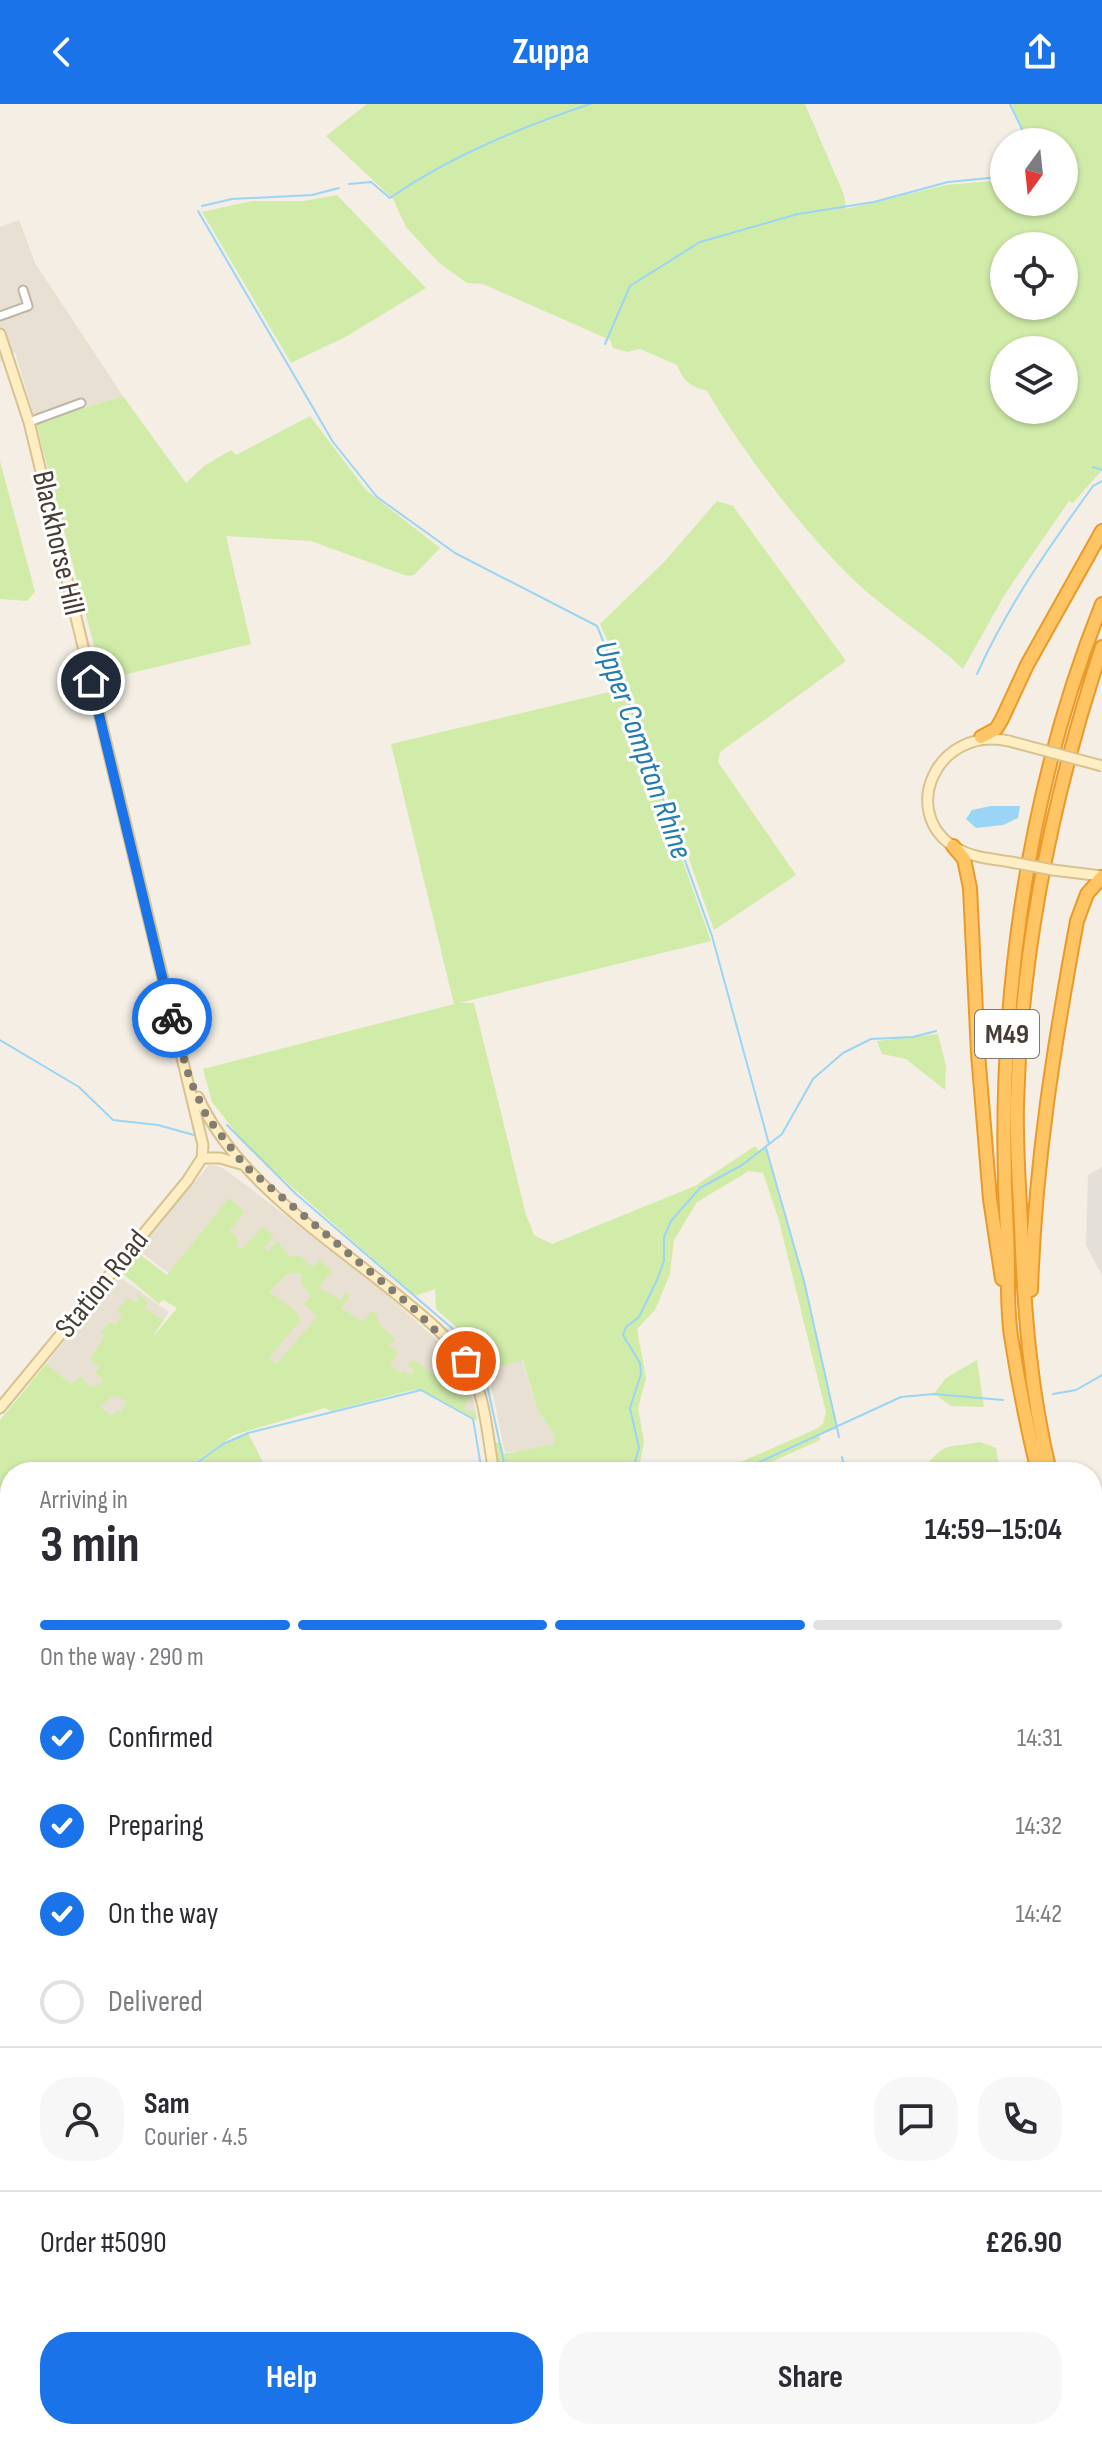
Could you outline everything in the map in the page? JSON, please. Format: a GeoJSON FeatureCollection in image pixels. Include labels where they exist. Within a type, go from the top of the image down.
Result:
{"type":"FeatureCollection","features":[{"type":"Feature","properties":{"kind":"highway"},"geometry":{"type":"LineString","coordinates":[[981,737],[996,729],[1002,719],[1027,665],[1102,531]]}},
{"type":"Feature","properties":{"kind":"highway","name":"M49"},"geometry":{"type":"LineString","coordinates":[[1010,1334],[1003,1097],[1018,933],[1060,733],[1102,604]]}},
{"type":"Feature","properties":{"kind":"highway","name":"M49"},"geometry":{"type":"LineString","coordinates":[[1048,1462],[1031,1372],[1017,1122],[1021,1035],[1031,935],[1047,844],[1072,736],[1102,647]]}},
{"type":"Feature","properties":{"kind":"highway","name":"M49"},"geometry":{"type":"LineString","coordinates":[[953,846],[964,859],[970,888],[978,1053],[990,1199],[1010,1334],[1036,1462]]}},
{"type":"Feature","properties":{"kind":"highway","name":"M49"},"geometry":{"type":"LineString","coordinates":[[1031,1372],[1035,1186],[1046,1092],[1077,921],[1087,894],[1102,876]]}},
{"type":"Feature","properties":{"kind":"main road","name":"Blackhorse Hill"},"geometry":{"type":"LineString","coordinates":[[0,334],[29,422],[162,984],[190,1080]]}},
{"type":"Feature","properties":{"kind":"main road"},"geometry":{"type":"LineString","coordinates":[[1102,766],[1009,741],[981,737],[950,753],[932,776],[930,787],[933,820],[953,846],[966,853],[1102,876]]}},
{"type":"Feature","properties":{"kind":"main road"},"geometry":{"type":"LineString","coordinates":[[190,1080],[200,1120],[202,1158],[220,1158],[245,1166]]}},
{"type":"Feature","properties":{"kind":"main road"},"geometry":{"type":"LineString","coordinates":[[190,1080],[207,1117],[245,1166],[412,1307],[466,1361],[477,1385],[492,1462]]}},
{"type":"Feature","properties":{"kind":"main road","name":"Station Road"},"geometry":{"type":"LineString","coordinates":[[0,1408],[202,1158]]}},
{"type":"Feature","properties":{"kind":"street"},"geometry":{"type":"LineString","coordinates":[[0,316],[28,306],[23,290]]}},
{"type":"Feature","properties":{"kind":"street"},"geometry":{"type":"LineString","coordinates":[[69,396],[72,406]]}},
{"type":"Feature","properties":{"kind":"street"},"geometry":{"type":"LineString","coordinates":[[29,422],[81,403]]}},
{"type":"Feature","properties":{"kind":"shaded area"},"geometry":{"type":"Polygon","coordinates":[[[19,220],[35,263],[123,396],[36,423],[15,352],[0,362],[0,227],[19,220]]]}},
{"type":"Feature","properties":{"kind":"shaded area"},"geometry":{"type":"Polygon","coordinates":[[[209,1165],[221,1167],[242,1182],[385,1293],[449,1351],[470,1386],[476,1413],[470,1414],[421,1385],[330,1406],[269,1359],[230,1320],[137,1249],[209,1165]]]}},
{"type":"Feature","properties":{"kind":"shaded area"},"geometry":{"type":"Polygon","coordinates":[[[1102,1167],[1102,1276],[1086,1245],[1088,1175],[1102,1167]]]}},
{"type":"Feature","properties":{"kind":"shaded area"},"geometry":{"type":"Polygon","coordinates":[[[117,1275],[169,1312],[148,1344],[121,1414],[112,1417],[46,1364],[117,1275]]]}},
{"type":"Feature","properties":{"kind":"shaded area"},"geometry":{"type":"Polygon","coordinates":[[[522,1359],[537,1409],[553,1432],[556,1445],[505,1453],[488,1370],[522,1359]]]}},
{"type":"Feature","properties":{"kind":"green space"},"geometry":{"type":"Polygon","coordinates":[[[367,104],[805,104],[844,195],[846,209],[946,185],[990,181],[990,216],[1078,216],[1078,128],[1021,128],[1012,104],[1102,104],[1102,470],[1073,503],[1069,501],[1005,594],[963,669],[867,592],[824,549],[759,469],[707,391],[688,382],[677,365],[640,349],[627,352],[613,348],[610,340],[483,284],[467,283],[438,262],[406,227],[393,199],[326,136],[367,104]]]}},
{"type":"Feature","properties":{"kind":"green space"},"geometry":{"type":"Polygon","coordinates":[[[337,195],[426,288],[347,336],[291,363],[202,212],[252,201],[304,201],[337,195]]]}},
{"type":"Feature","properties":{"kind":"green space"},"geometry":{"type":"Polygon","coordinates":[[[123,396],[186,483],[204,466],[231,450],[236,455],[310,416],[366,490],[440,548],[414,575],[407,576],[311,541],[226,536],[251,644],[103,680],[36,423],[123,396]]]}},
{"type":"Feature","properties":{"kind":"green space"},"geometry":{"type":"Polygon","coordinates":[[[0,461],[35,592],[27,601],[0,599],[0,461]]]}},
{"type":"Feature","properties":{"kind":"green space"},"geometry":{"type":"Polygon","coordinates":[[[717,501],[733,506],[846,661],[720,752],[718,762],[796,875],[714,930],[634,702],[600,624],[664,562],[717,501]]]}},
{"type":"Feature","properties":{"kind":"green space"},"geometry":{"type":"Polygon","coordinates":[[[622,689],[711,941],[459,1003],[474,1003],[526,1215],[534,1235],[552,1244],[695,1186],[755,1146],[759,1151],[765,1147],[804,1281],[838,1428],[819,1435],[820,1440],[771,1462],[741,1462],[816,1429],[823,1424],[826,1412],[779,1221],[763,1173],[749,1171],[697,1202],[674,1240],[670,1274],[655,1310],[637,1329],[646,1378],[638,1408],[644,1442],[640,1462],[496,1462],[493,1444],[501,1442],[504,1454],[555,1444],[553,1432],[537,1409],[523,1360],[502,1366],[487,1364],[463,1333],[436,1309],[435,1289],[415,1296],[248,1148],[212,1102],[203,1069],[454,1004],[391,744],[622,689]]]}},
{"type":"Feature","properties":{"kind":"green space"},"geometry":{"type":"Polygon","coordinates":[[[938,1034],[946,1066],[945,1090],[906,1059],[882,1054],[877,1041],[938,1034]]]}},
{"type":"Feature","properties":{"kind":"green space"},"geometry":{"type":"Polygon","coordinates":[[[229,1198],[245,1212],[229,1231],[237,1237],[237,1248],[244,1247],[262,1227],[274,1236],[264,1248],[268,1251],[277,1241],[290,1257],[297,1255],[314,1267],[320,1260],[332,1271],[319,1287],[340,1300],[346,1292],[350,1296],[341,1308],[362,1321],[374,1310],[379,1323],[395,1339],[389,1345],[398,1353],[390,1364],[400,1373],[404,1371],[411,1375],[414,1371],[408,1365],[413,1359],[433,1374],[438,1372],[449,1351],[467,1378],[469,1392],[464,1409],[476,1413],[477,1421],[421,1390],[412,1390],[331,1411],[325,1408],[234,1435],[195,1462],[0,1462],[0,1420],[46,1364],[71,1384],[81,1376],[90,1387],[100,1384],[103,1379],[95,1373],[99,1367],[90,1359],[104,1336],[101,1332],[110,1322],[115,1325],[122,1315],[117,1311],[127,1298],[138,1302],[137,1293],[148,1302],[145,1308],[163,1320],[153,1337],[177,1308],[163,1300],[159,1304],[122,1273],[138,1253],[167,1275],[229,1198]],[[288,1273],[269,1292],[293,1308],[301,1320],[269,1358],[276,1364],[317,1317],[304,1304],[311,1296],[301,1283],[302,1273],[288,1273]],[[114,1395],[100,1407],[112,1416],[117,1410],[121,1413],[126,1401],[114,1395]]]}},
{"type":"Feature","properties":{"kind":"green space"},"geometry":{"type":"Polygon","coordinates":[[[977,1360],[984,1407],[951,1406],[934,1394],[946,1378],[977,1360]]]}},
{"type":"Feature","properties":{"kind":"green space"},"geometry":{"type":"Polygon","coordinates":[[[248,1433],[263,1462],[198,1462],[223,1444],[248,1433]]]}},
{"type":"Feature","properties":{"kind":"green space"},"geometry":{"type":"Polygon","coordinates":[[[980,1442],[996,1448],[998,1462],[930,1462],[946,1448],[980,1442]]]}},
{"type":"Feature","properties":{"kind":"water"},"geometry":{"type":"Polygon","coordinates":[[[991,806],[1020,806],[1018,818],[1003,825],[976,828],[966,819],[972,810],[991,806]]]}},
{"type":"Feature","properties":{"kind":"waterway"},"geometry":{"type":"LineString","coordinates":[[349,184],[371,182],[390,198],[437,169],[487,144],[590,104]]}},
{"type":"Feature","properties":{"kind":"waterway"},"geometry":{"type":"LineString","coordinates":[[1010,104],[1021,128]]}},
{"type":"Feature","properties":{"kind":"waterway"},"geometry":{"type":"LineString","coordinates":[[605,344],[630,286],[700,242],[798,214],[874,202],[948,182],[990,178]]}},
{"type":"Feature","properties":{"kind":"waterway"},"geometry":{"type":"LineString","coordinates":[[202,206],[232,199],[312,195],[339,188]]}},
{"type":"Feature","properties":{"kind":"waterway","name":"Upper Compton Rhine"},"geometry":{"type":"LineString","coordinates":[[198,211],[333,442],[377,497],[455,553],[597,626],[628,701],[712,936],[769,1144]]}},
{"type":"Feature","properties":{"kind":"waterway"},"geometry":{"type":"LineString","coordinates":[[1093,467],[1102,470]]}},
{"type":"Feature","properties":{"kind":"waterway"},"geometry":{"type":"LineString","coordinates":[[977,674],[1030,577],[1093,486],[1102,481]]}},
{"type":"Feature","properties":{"kind":"waterway"},"geometry":{"type":"LineString","coordinates":[[635,1462],[639,1448],[630,1408],[641,1374],[640,1363],[623,1335],[626,1327],[639,1317],[657,1280],[664,1261],[664,1237],[671,1221],[700,1188],[742,1165],[782,1134],[813,1079],[843,1053],[871,1039],[913,1037],[936,1031]]}},
{"type":"Feature","properties":{"kind":"waterway"},"geometry":{"type":"LineString","coordinates":[[0,1040],[79,1087],[113,1120],[158,1125],[194,1135]]}},
{"type":"Feature","properties":{"kind":"waterway"},"geometry":{"type":"LineString","coordinates":[[227,1125],[296,1194],[461,1336],[482,1362],[504,1462]]}},
{"type":"Feature","properties":{"kind":"waterway"},"geometry":{"type":"LineString","coordinates":[[766,1148],[804,1281],[839,1437]]}},
{"type":"Feature","properties":{"kind":"waterway"},"geometry":{"type":"LineString","coordinates":[[1053,1394],[1076,1390],[1102,1375]]}},
{"type":"Feature","properties":{"kind":"waterway"},"geometry":{"type":"LineString","coordinates":[[198,1462],[223,1444],[248,1433],[421,1390],[473,1419],[480,1462]]}},
{"type":"Feature","properties":{"kind":"waterway"},"geometry":{"type":"LineString","coordinates":[[760,1462],[901,1397],[934,1394],[1003,1400]]}},
{"type":"Feature","properties":{"kind":"waterway"},"geometry":{"type":"LineString","coordinates":[[842,1457],[843,1462]]}},
{"type":"Feature","properties":{"kind":"way so far"},"geometry":{"type":"LineString","coordinates":[[172,1018],[190,1080],[207,1117],[245,1166],[412,1307],[466,1361]]}},
{"type":"Feature","properties":{"kind":"route"},"geometry":{"type":"LineString","coordinates":[[91,681],[172,1018]]}}]}
